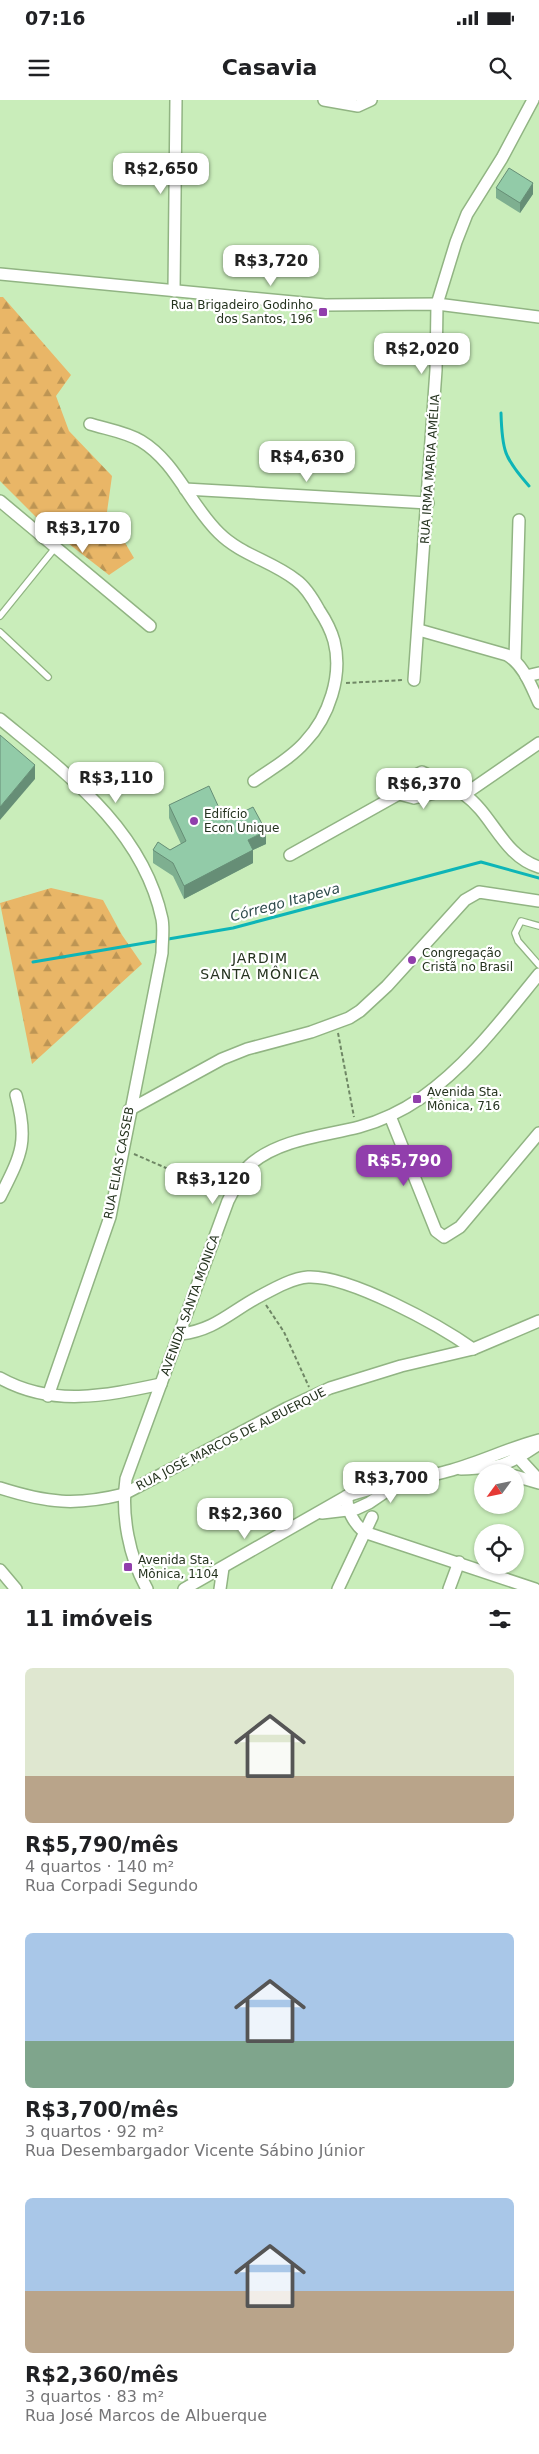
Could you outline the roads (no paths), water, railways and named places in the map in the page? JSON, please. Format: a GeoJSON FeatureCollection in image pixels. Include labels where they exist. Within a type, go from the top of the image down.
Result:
{"type":"FeatureCollection","features":[{"type":"Feature","properties":{"kind":"street"},"geometry":{"type":"LineString","coordinates":[[174,291],[176,100]]}},
{"type":"Feature","properties":{"kind":"street"},"geometry":{"type":"LineString","coordinates":[[324,100],[358,106],[372,100]]}},
{"type":"Feature","properties":{"kind":"street","name":"RUA IRMA MARIA AMÉLIA"},"geometry":{"type":"LineString","coordinates":[[414,680],[428,503],[436,370],[437,304],[456,242],[467,214],[502,158],[533,100]]}},
{"type":"Feature","properties":{"kind":"street"},"geometry":{"type":"LineString","coordinates":[[0,274],[324,306],[437,304],[539,317]]}},
{"type":"Feature","properties":{"kind":"street"},"geometry":{"type":"LineString","coordinates":[[90,424],[140,440],[174,473],[203,515],[230,543],[244,553],[297,580],[312,597],[334,641],[336,683],[324,715],[305,743],[254,781]]}},
{"type":"Feature","properties":{"kind":"street"},"geometry":{"type":"LineString","coordinates":[[186,490],[428,503]]}},
{"type":"Feature","properties":{"kind":"street"},"geometry":{"type":"LineString","coordinates":[[0,501],[150,626]]}},
{"type":"Feature","properties":{"kind":"street"},"geometry":{"type":"LineString","coordinates":[[515,659],[519,520]]}},
{"type":"Feature","properties":{"kind":"street"},"geometry":{"type":"LineString","coordinates":[[419,630],[507,655],[515,659],[526,676],[539,703]]}},
{"type":"Feature","properties":{"kind":"street"},"geometry":{"type":"LineString","coordinates":[[526,676],[539,673]]}},
{"type":"Feature","properties":{"kind":"street","name":"RUA ELIAS CASSEB"},"geometry":{"type":"LineString","coordinates":[[0,719],[81,787],[109,816],[130,842],[151,883],[163,920],[162,950],[110,1217],[48,1396]]}},
{"type":"Feature","properties":{"kind":"street"},"geometry":{"type":"LineString","coordinates":[[465,794],[539,743]]}},
{"type":"Feature","properties":{"kind":"street"},"geometry":{"type":"LineString","coordinates":[[290,855],[399,794],[415,774],[422,772],[432,776],[448,790]]}},
{"type":"Feature","properties":{"kind":"street"},"geometry":{"type":"LineString","coordinates":[[399,794],[414,798],[448,790],[465,794],[500,837],[518,855],[539,867]]}},
{"type":"Feature","properties":{"kind":"street"},"geometry":{"type":"LineString","coordinates":[[130,1110],[222,1059],[247,1049],[336,1023],[360,1011],[387,986],[472,896],[479,892],[539,901]]}},
{"type":"Feature","properties":{"kind":"street","name":"AVENIDA SANTA MONICA"},"geometry":{"type":"LineString","coordinates":[[147,1589],[133,1558],[124,1494],[126,1479],[231,1196],[240,1177],[250,1164],[280,1147],[390,1116],[421,1098],[484,1040],[539,974]]}},
{"type":"Feature","properties":{"kind":"street"},"geometry":{"type":"LineString","coordinates":[[0,1197],[13,1172],[24,1133],[23,1119],[16,1095]]}},
{"type":"Feature","properties":{"kind":"street"},"geometry":{"type":"LineString","coordinates":[[390,1116],[436,1231],[444,1238],[460,1226],[539,1133]]}},
{"type":"Feature","properties":{"kind":"street"},"geometry":{"type":"LineString","coordinates":[[181,1334],[198,1332],[211,1327],[260,1296],[306,1277],[320,1278],[347,1285],[402,1307],[446,1330],[473,1349]]}},
{"type":"Feature","properties":{"kind":"street","name":"RUA JOSÉ MARCOS DE ALBUERQUE"},"geometry":{"type":"LineString","coordinates":[[0,1488],[38,1498],[73,1503],[97,1501],[124,1494],[313,1396],[401,1366],[473,1349],[539,1321]]}},
{"type":"Feature","properties":{"kind":"street"},"geometry":{"type":"LineString","coordinates":[[0,1378],[24,1389],[48,1396],[94,1397],[161,1384]]}},
{"type":"Feature","properties":{"kind":"street"},"geometry":{"type":"LineString","coordinates":[[184,1589],[347,1496],[454,1470],[510,1448],[539,1440]]}},
{"type":"Feature","properties":{"kind":"street"},"geometry":{"type":"LineString","coordinates":[[503,1464],[518,1458],[539,1444]]}},
{"type":"Feature","properties":{"kind":"street"},"geometry":{"type":"LineString","coordinates":[[510,1448],[539,1482]]}},
{"type":"Feature","properties":{"kind":"street"},"geometry":{"type":"LineString","coordinates":[[489,1456],[492,1464]]}},
{"type":"Feature","properties":{"kind":"street"},"geometry":{"type":"LineString","coordinates":[[454,1470],[474,1469]]}},
{"type":"Feature","properties":{"kind":"street"},"geometry":{"type":"LineString","coordinates":[[524,1478],[539,1482]]}},
{"type":"Feature","properties":{"kind":"street"},"geometry":{"type":"LineString","coordinates":[[318,1513],[349,1510],[369,1503],[398,1484]]}},
{"type":"Feature","properties":{"kind":"street"},"geometry":{"type":"LineString","coordinates":[[362,1491],[369,1503],[372,1517],[383,1532],[393,1540]]}},
{"type":"Feature","properties":{"kind":"street"},"geometry":{"type":"LineString","coordinates":[[347,1496],[349,1510],[354,1520],[364,1532],[393,1540],[535,1589]]}},
{"type":"Feature","properties":{"kind":"street"},"geometry":{"type":"LineString","coordinates":[[338,1589],[372,1517]]}},
{"type":"Feature","properties":{"kind":"street"},"geometry":{"type":"LineString","coordinates":[[449,1589],[459,1562]]}},
{"type":"Feature","properties":{"kind":"street"},"geometry":{"type":"LineString","coordinates":[[220,1589],[223,1568]]}},
{"type":"Feature","properties":{"kind":"street"},"geometry":{"type":"LineString","coordinates":[[0,1570],[16,1589]]}},
{"type":"Feature","properties":{"kind":"lane"},"geometry":{"type":"LineString","coordinates":[[0,616],[55,548]]}},
{"type":"Feature","properties":{"kind":"lane"},"geometry":{"type":"LineString","coordinates":[[0,632],[48,677]]}},
{"type":"Feature","properties":{"kind":"lane"},"geometry":{"type":"LineString","coordinates":[[539,926],[521,921],[515,933],[518,941],[539,965]]}},
{"type":"Feature","properties":{"kind":"waterway"},"geometry":{"type":"LineString","coordinates":[[501,413],[502,436],[506,453],[514,468],[529,486]]}},
{"type":"Feature","properties":{"kind":"waterway","name":"Córrego Itapeva"},"geometry":{"type":"LineString","coordinates":[[33,962],[233,928],[481,862],[539,878]]}},
{"type":"Feature","properties":{"kind":"place","name":"Rua Brigadeiro Godinho dos Santos, 196"},"geometry":{"type":"Point","coordinates":[323,312]}},
{"type":"Feature","properties":{"kind":"place","name":"Edifício Econ Unique"},"geometry":{"type":"Point","coordinates":[194,821]}},
{"type":"Feature","properties":{"kind":"place","name":"Congregação Cristã no Brasil"},"geometry":{"type":"Point","coordinates":[412,960]}},
{"type":"Feature","properties":{"kind":"place","name":"Avenida Sta. Mônica, 716"},"geometry":{"type":"Point","coordinates":[417,1099]}},
{"type":"Feature","properties":{"kind":"place","name":"Avenida Sta. Mônica, 1104"},"geometry":{"type":"Point","coordinates":[128,1567]}},
{"type":"Feature","properties":{"kind":"district","name":"JARDIM SANTA MÔNICA"},"geometry":{"type":"Point","coordinates":[260,966]}}]}
